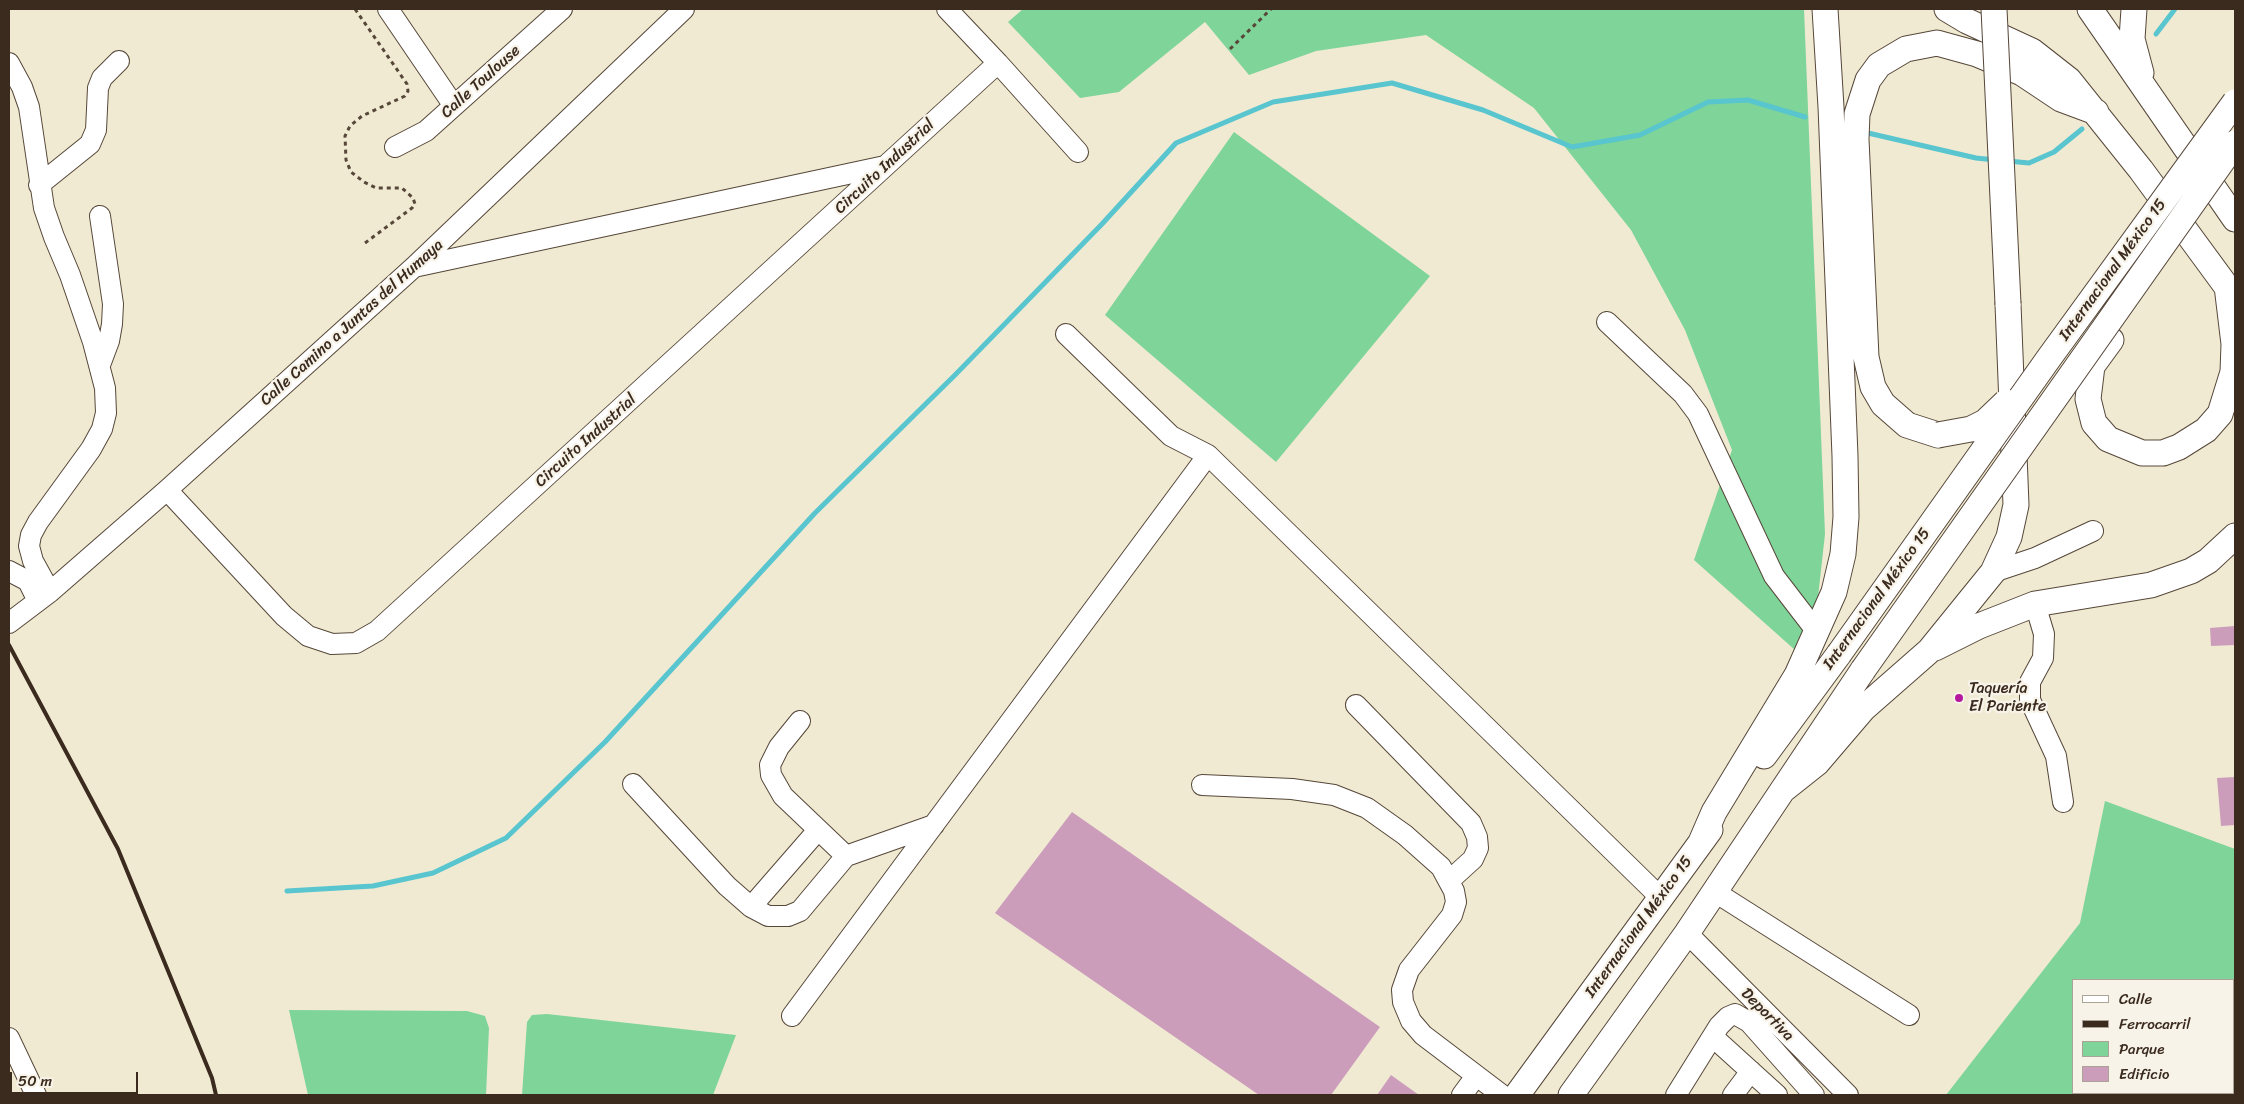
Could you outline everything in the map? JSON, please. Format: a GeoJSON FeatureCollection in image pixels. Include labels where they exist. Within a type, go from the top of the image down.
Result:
{"type":"FeatureCollection","features":[{"type":"Feature","properties":{"kind":"main road"},"geometry":{"type":"LineString","coordinates":[[1701,842],[1714,812],[1796,675],[1834,592],[1843,554],[1846,518],[1832,126],[1825,9]]}},
{"type":"Feature","properties":{"kind":"main road"},"geometry":{"type":"LineString","coordinates":[[1948,9],[1967,21],[2032,51],[2069,80],[2096,112],[2231,292],[2234,344],[2233,372],[2220,414],[2206,430],[2179,447],[2163,453],[2142,453],[2108,438],[2094,423],[2088,399],[2092,366],[2138,300],[2147,270]]}},
{"type":"Feature","properties":{"kind":"main road"},"geometry":{"type":"LineString","coordinates":[[1783,790],[1816,763],[1864,708],[1929,651],[1993,572],[2009,536],[2016,505],[1994,9]]}},
{"type":"Feature","properties":{"kind":"main road"},"geometry":{"type":"LineString","coordinates":[[2090,9],[2235,218]]}},
{"type":"Feature","properties":{"kind":"main road"},"geometry":{"type":"LineString","coordinates":[[2134,9],[2132,39],[2144,88]]}},
{"type":"Feature","properties":{"kind":"main road"},"geometry":{"type":"LineString","coordinates":[[2049,358],[2030,371],[2004,405],[1984,422],[1971,429],[1938,435],[1907,425],[1883,404],[1873,387],[1866,357],[1856,139],[1857,114],[1868,80],[1879,65],[1906,50],[1937,43],[1977,54],[2013,69],[2061,99],[2096,112]]}},
{"type":"Feature","properties":{"kind":"main road","name":"Internacional México 15"},"geometry":{"type":"LineString","coordinates":[[1517,1095],[1839,654],[2049,358],[2235,102]]}},
{"type":"Feature","properties":{"kind":"main road","name":"Internacional México 15"},"geometry":{"type":"LineString","coordinates":[[1571,1095],[1687,933],[1863,670],[2235,143]]}},
{"type":"Feature","properties":{"kind":"main road"},"geometry":{"type":"LineString","coordinates":[[1929,651],[1979,626],[2035,604],[2151,585],[2191,571],[2208,561],[2235,536]]}},
{"type":"Feature","properties":{"kind":"street"},"geometry":{"type":"LineString","coordinates":[[388,9],[454,106]]}},
{"type":"Feature","properties":{"kind":"street","name":"Calle Toulouse"},"geometry":{"type":"LineString","coordinates":[[395,147],[426,131],[454,106],[540,16],[562,9]]}},
{"type":"Feature","properties":{"kind":"street","name":"Calle Camino a Juntas del Humaya"},"geometry":{"type":"LineString","coordinates":[[9,623],[44,596],[167,490],[414,268],[684,9]]}},
{"type":"Feature","properties":{"kind":"street"},"geometry":{"type":"LineString","coordinates":[[947,9],[1078,152]]}},
{"type":"Feature","properties":{"kind":"street"},"geometry":{"type":"LineString","coordinates":[[39,185],[90,144],[96,130],[98,88],[102,78],[119,61]]}},
{"type":"Feature","properties":{"kind":"street"},"geometry":{"type":"LineString","coordinates":[[9,63],[29,107],[39,185],[54,237],[70,275],[100,365],[105,388],[106,413],[102,429],[91,449],[38,522],[31,535],[29,546],[44,596]]}},
{"type":"Feature","properties":{"kind":"street","name":"Circuito Industrial"},"geometry":{"type":"LineString","coordinates":[[167,490],[284,616],[308,636],[332,644],[356,643],[378,631],[998,63]]}},
{"type":"Feature","properties":{"kind":"street"},"geometry":{"type":"LineString","coordinates":[[414,268],[886,166]]}},
{"type":"Feature","properties":{"kind":"street"},"geometry":{"type":"LineString","coordinates":[[100,216],[113,304],[109,341],[100,365]]}},
{"type":"Feature","properties":{"kind":"street"},"geometry":{"type":"LineString","coordinates":[[1607,322],[1683,394],[1698,414],[1774,576],[1817,632]]}},
{"type":"Feature","properties":{"kind":"street"},"geometry":{"type":"LineString","coordinates":[[1066,334],[1171,436],[1208,455],[1661,898]]}},
{"type":"Feature","properties":{"kind":"street"},"geometry":{"type":"LineString","coordinates":[[792,1016],[1208,455]]}},
{"type":"Feature","properties":{"kind":"street"},"geometry":{"type":"LineString","coordinates":[[1993,572],[2035,558],[2093,530]]}},
{"type":"Feature","properties":{"kind":"street"},"geometry":{"type":"LineString","coordinates":[[9,571],[28,581],[44,596]]}},
{"type":"Feature","properties":{"kind":"street"},"geometry":{"type":"LineString","coordinates":[[2035,604],[2044,634],[2044,650],[2043,658],[2030,682],[2030,700],[2056,756],[2063,802]]}},
{"type":"Feature","properties":{"kind":"street"},"geometry":{"type":"LineString","coordinates":[[1356,705],[1471,823],[1477,837],[1478,848],[1473,859],[1450,880]]}},
{"type":"Feature","properties":{"kind":"street"},"geometry":{"type":"LineString","coordinates":[[800,721],[778,747],[770,765],[771,776],[783,796],[846,856]]}},
{"type":"Feature","properties":{"kind":"street"},"geometry":{"type":"LineString","coordinates":[[633,784],[727,886],[751,907],[768,916],[788,916],[800,911],[846,856],[934,825]]}},
{"type":"Feature","properties":{"kind":"street"},"geometry":{"type":"LineString","coordinates":[[1202,785],[1292,789],[1334,795],[1367,808],[1405,835],[1441,867],[1450,880],[1456,902],[1452,915],[1409,970],[1402,990],[1403,1002],[1411,1021],[1424,1036],[1502,1095]]}},
{"type":"Feature","properties":{"kind":"street"},"geometry":{"type":"LineString","coordinates":[[751,907],[818,830]]}},
{"type":"Feature","properties":{"kind":"street"},"geometry":{"type":"LineString","coordinates":[[1715,892],[1909,1016]]}},
{"type":"Feature","properties":{"kind":"street","name":"Deportiva"},"geometry":{"type":"LineString","coordinates":[[1687,933],[1848,1095]]}},
{"type":"Feature","properties":{"kind":"street"},"geometry":{"type":"LineString","coordinates":[[1676,1095],[1713,1037],[1732,1014],[1740,1015],[1749,1022],[1814,1095]]}},
{"type":"Feature","properties":{"kind":"street"},"geometry":{"type":"LineString","coordinates":[[1713,1037],[1777,1095]]}},
{"type":"Feature","properties":{"kind":"street"},"geometry":{"type":"LineString","coordinates":[[9,1038],[36,1095]]}},
{"type":"Feature","properties":{"kind":"street"},"geometry":{"type":"LineString","coordinates":[[1733,1095],[1750,1071]]}},
{"type":"Feature","properties":{"kind":"street"},"geometry":{"type":"LineString","coordinates":[[1462,1095],[1476,1076]]}},
{"type":"Feature","properties":{"kind":"path"},"geometry":{"type":"LineString","coordinates":[[355,9],[407,84],[408,91],[405,96],[362,116],[350,126],[344,136],[346,160],[351,172],[364,182],[376,188],[402,188],[407,191],[414,204],[412,208],[365,243]]}},
{"type":"Feature","properties":{"kind":"path"},"geometry":{"type":"LineString","coordinates":[[1230,50],[1271,9]]}},
{"type":"Feature","properties":{"kind":"green space"},"geometry":{"type":"Polygon","coordinates":[[[1023,9],[1804,9],[1825,534],[1817,606],[1795,650],[1694,560],[1732,450],[1685,330],[1631,230],[1534,108],[1426,35],[1316,51],[1249,75],[1205,22],[1119,92],[1080,98],[1008,22],[1023,9]]]}},
{"type":"Feature","properties":{"kind":"green space"},"geometry":{"type":"Polygon","coordinates":[[[1234,132],[1430,276],[1276,462],[1105,315],[1234,132]]]}},
{"type":"Feature","properties":{"kind":"green space"},"geometry":{"type":"Polygon","coordinates":[[[2105,801],[2235,849],[2235,1095],[1946,1095],[2080,923],[2105,801]]]}},
{"type":"Feature","properties":{"kind":"green space"},"geometry":{"type":"Polygon","coordinates":[[[289,1010],[467,1011],[485,1016],[489,1028],[486,1095],[308,1095],[289,1010]]]}},
{"type":"Feature","properties":{"kind":"green space"},"geometry":{"type":"Polygon","coordinates":[[[547,1014],[736,1035],[713,1095],[522,1095],[527,1022],[532,1015],[547,1014]]]}},
{"type":"Feature","properties":{"kind":"building"},"geometry":{"type":"Polygon","coordinates":[[[2235,626],[2235,645],[2211,646],[2210,628],[2235,626]]]}},
{"type":"Feature","properties":{"kind":"building"},"geometry":{"type":"Polygon","coordinates":[[[2235,777],[2235,825],[2221,826],[2217,778],[2235,777]]]}},
{"type":"Feature","properties":{"kind":"building"},"geometry":{"type":"Polygon","coordinates":[[[1072,812],[1380,1027],[1331,1095],[1259,1095],[995,913],[1072,812]]]}},
{"type":"Feature","properties":{"kind":"building"},"geometry":{"type":"Polygon","coordinates":[[[1391,1075],[1419,1095],[1377,1095],[1391,1075]]]}},
{"type":"Feature","properties":{"kind":"waterway"},"geometry":{"type":"LineString","coordinates":[[2156,34],[2175,9]]}},
{"type":"Feature","properties":{"kind":"waterway"},"geometry":{"type":"LineString","coordinates":[[287,891],[373,886],[433,873],[506,838],[605,742],[815,513],[955,375],[1102,224],[1176,143],[1273,102],[1392,83],[1483,110],[1572,147],[1640,135],[1708,102],[1748,100],[1805,117]]}},
{"type":"Feature","properties":{"kind":"waterway"},"geometry":{"type":"LineString","coordinates":[[2008,161],[2029,163],[2054,152],[2082,129]]}},
{"type":"Feature","properties":{"kind":"waterway"},"geometry":{"type":"LineString","coordinates":[[1868,133],[1976,158],[1995,160]]}},
{"type":"Feature","properties":{"kind":"railway"},"geometry":{"type":"LineString","coordinates":[[9,645],[118,849],[212,1078],[216,1095]]}},
{"type":"Feature","properties":{"kind":"place","name":"Taquería El Pariente"},"geometry":{"type":"Point","coordinates":[1959,698]}}]}
